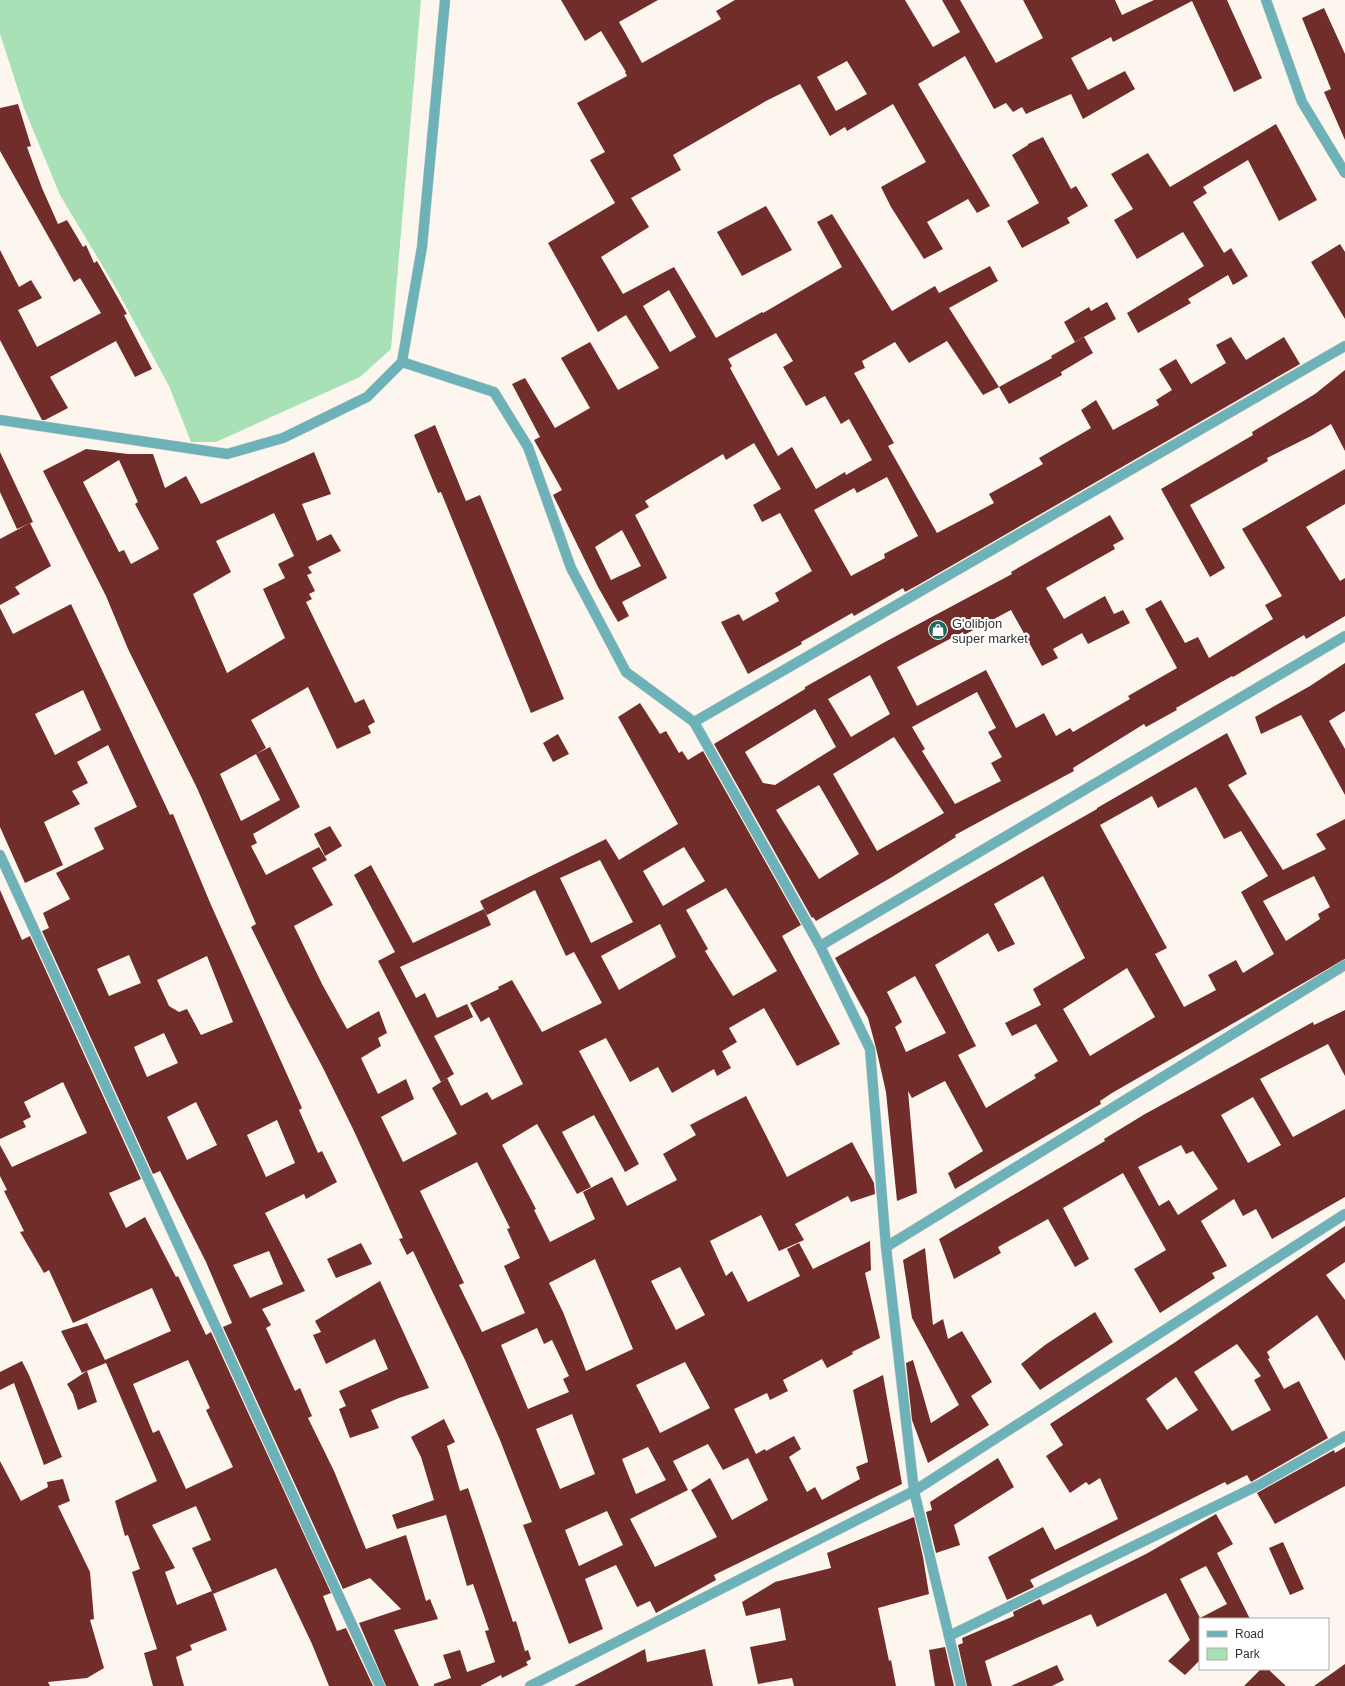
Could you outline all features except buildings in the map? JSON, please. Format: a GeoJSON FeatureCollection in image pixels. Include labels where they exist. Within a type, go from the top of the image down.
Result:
{"type":"FeatureCollection","features":[{"type":"Feature","properties":{"kind":"street"},"geometry":{"type":"LineString","coordinates":[[0,420],[227,454],[283,438],[367,397],[402,362],[422,246],[445,0]]}},
{"type":"Feature","properties":{"kind":"street"},"geometry":{"type":"LineString","coordinates":[[1266,0],[1302,102],[1345,173]]}},
{"type":"Feature","properties":{"kind":"street"},"geometry":{"type":"LineString","coordinates":[[694,722],[1345,346]]}},
{"type":"Feature","properties":{"kind":"street"},"geometry":{"type":"LineString","coordinates":[[402,362],[494,392],[528,447],[571,568],[626,672],[694,722],[820,946],[870,1049],[886,1247],[914,1491],[961,1686]]}},
{"type":"Feature","properties":{"kind":"street"},"geometry":{"type":"LineString","coordinates":[[820,946],[1345,636]]}},
{"type":"Feature","properties":{"kind":"street"},"geometry":{"type":"LineString","coordinates":[[0,855],[380,1686]]}},
{"type":"Feature","properties":{"kind":"street"},"geometry":{"type":"LineString","coordinates":[[886,1247],[1345,965]]}},
{"type":"Feature","properties":{"kind":"street"},"geometry":{"type":"LineString","coordinates":[[530,1686],[914,1491],[1345,1214]]}},
{"type":"Feature","properties":{"kind":"street"},"geometry":{"type":"LineString","coordinates":[[949,1636],[1259,1485],[1345,1436]]}},
{"type":"Feature","properties":{"kind":"green space"},"geometry":{"type":"Polygon","coordinates":[[[0,0],[421,0],[391,349],[360,377],[216,442],[191,442],[169,386],[117,290],[60,195],[24,108],[0,34],[0,0]]]}},
{"type":"Feature","properties":{"kind":"place","name":"G'olibjon super market"},"geometry":{"type":"Point","coordinates":[938,630]}}]}
